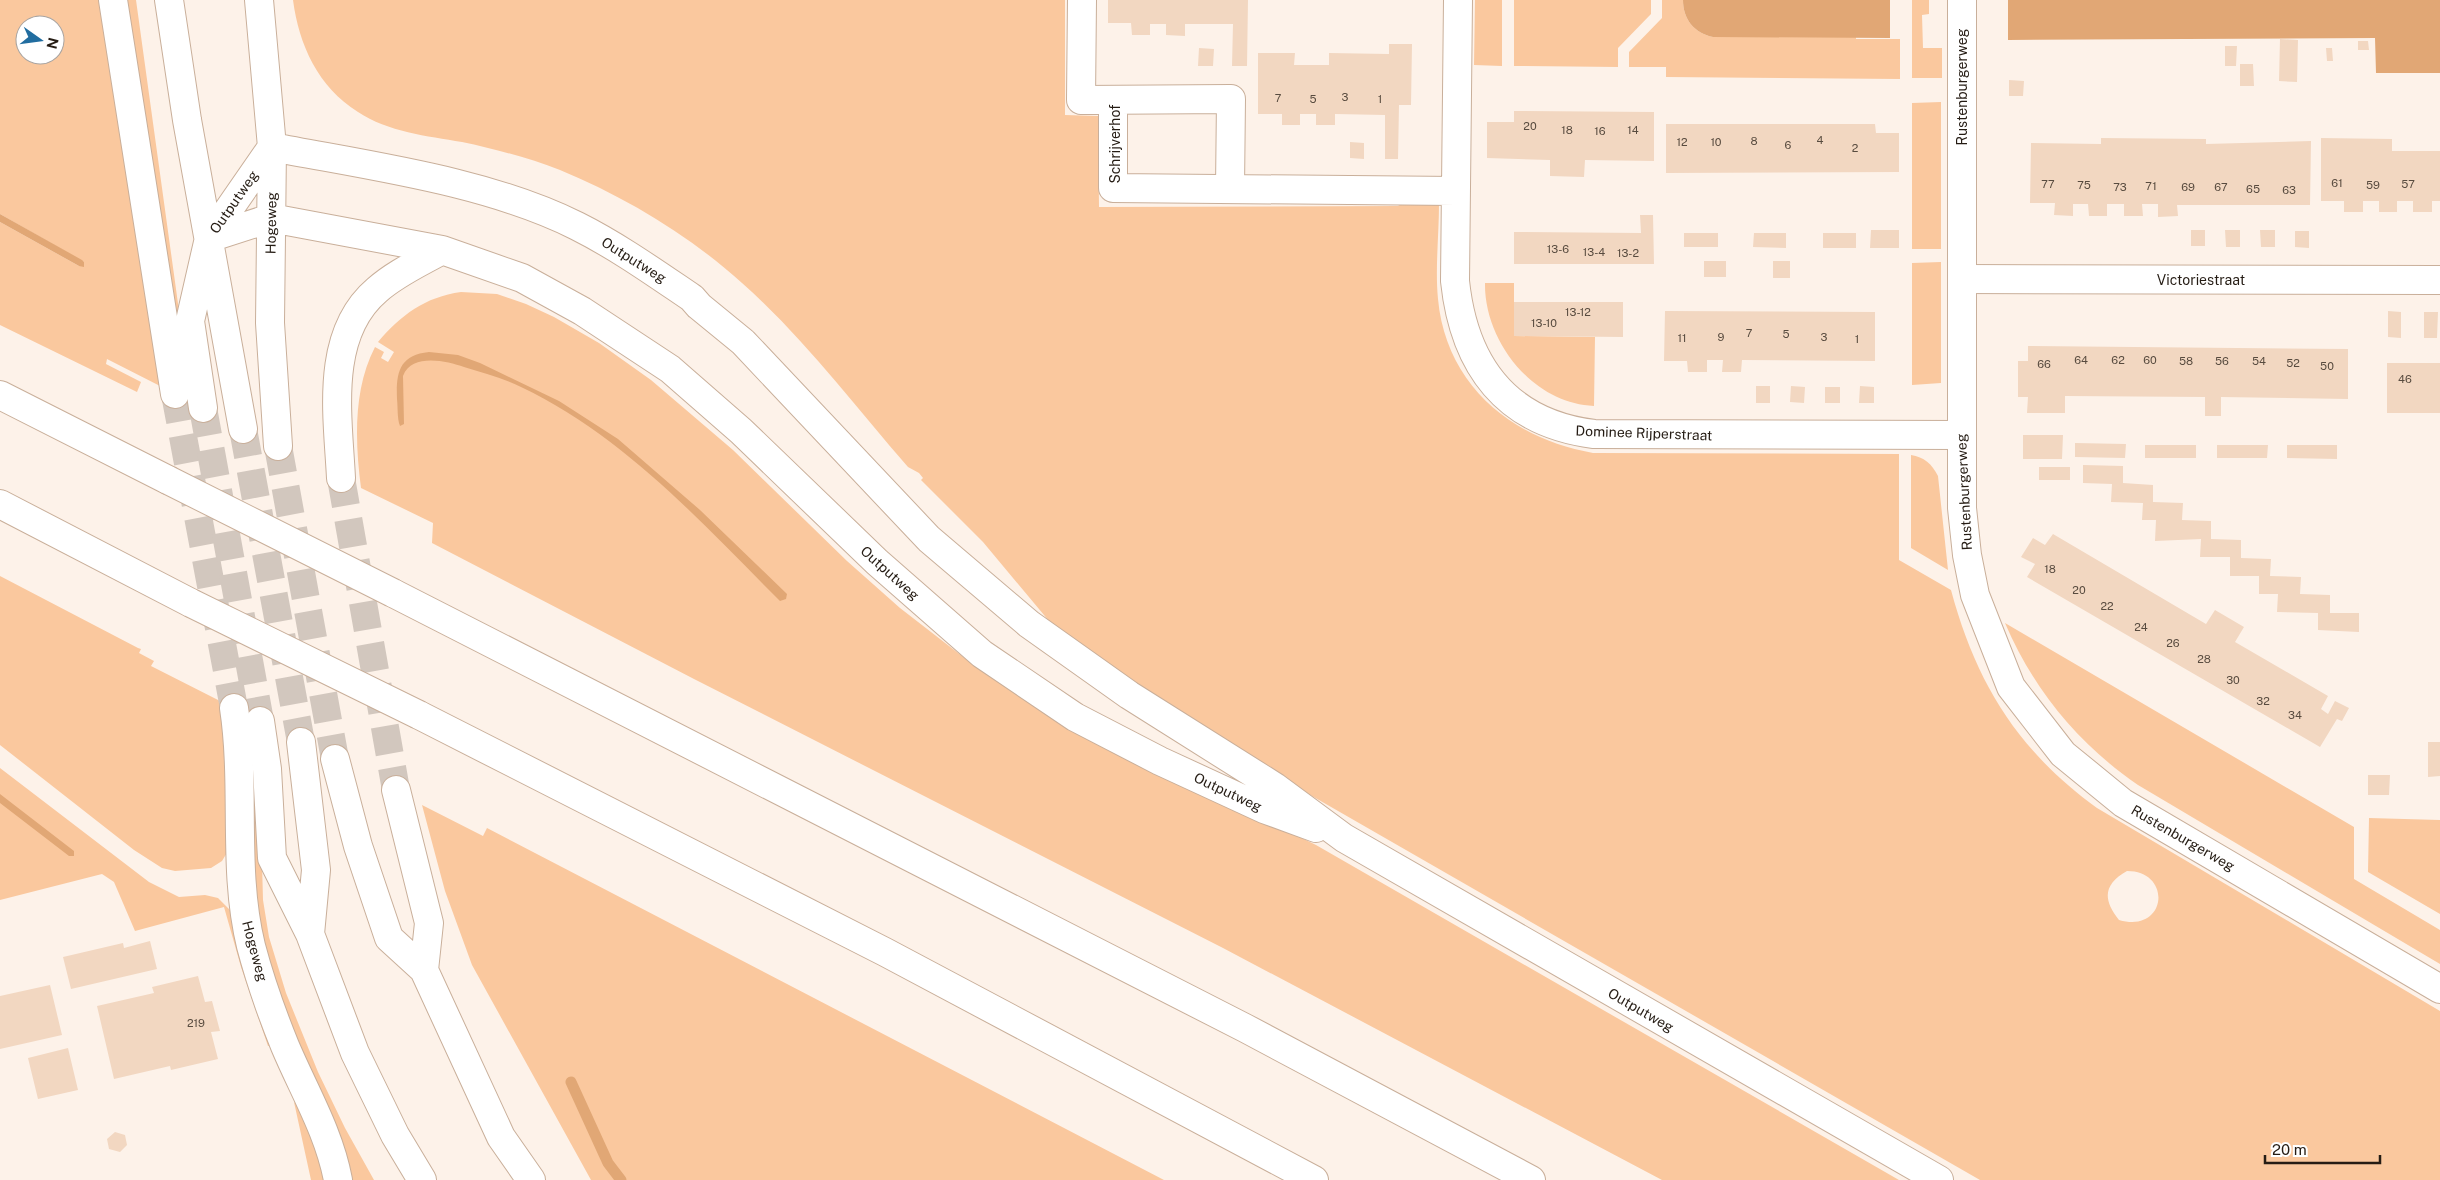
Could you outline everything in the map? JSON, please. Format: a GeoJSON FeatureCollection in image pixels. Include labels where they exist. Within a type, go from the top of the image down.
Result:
{"type":"FeatureCollection","features":[{"type":"Feature","properties":{"kind":"main road"},"geometry":{"type":"LineString","coordinates":[[113,0],[175,394]]}},
{"type":"Feature","properties":{"kind":"main road"},"geometry":{"type":"LineString","coordinates":[[169,0],[243,429]]}},
{"type":"Feature","properties":{"kind":"main road","name":"Hogeweg"},"geometry":{"type":"LineString","coordinates":[[259,0],[272,147],[270,322],[278,446]]}},
{"type":"Feature","properties":{"kind":"main road"},"geometry":{"type":"LineString","coordinates":[[1082,0],[1081,100],[1113,100]]}},
{"type":"Feature","properties":{"kind":"main road","name":"Dominee Rijperstraat"},"geometry":{"type":"LineString","coordinates":[[1458,0],[1455,281],[1462,324],[1470,348],[1500,392],[1520,408],[1541,420],[1569,431],[1594,434],[1961,435]]}},
{"type":"Feature","properties":{"kind":"main road","name":"Rustenburgerweg"},"geometry":{"type":"LineString","coordinates":[[1962,0],[1962,508],[1967,555],[1975,595],[2011,687],[2063,754],[2123,803],[2440,988]]}},
{"type":"Feature","properties":{"kind":"main road","name":"Schrijverhof"},"geometry":{"type":"LineString","coordinates":[[1230,188],[1231,99],[1113,100],[1113,188],[1456,191]]}},
{"type":"Feature","properties":{"kind":"main road","name":"Outputweg"},"geometry":{"type":"LineString","coordinates":[[209,238],[272,147],[408,174],[523,204],[576,225],[624,252],[692,298],[698,306],[743,342],[929,539],[1029,624],[1129,695],[1275,786],[1344,838],[1939,1180]]}},
{"type":"Feature","properties":{"kind":"main road","name":"Outputweg"},"geometry":{"type":"LineString","coordinates":[[209,238],[271,218],[442,250],[522,278],[582,311],[670,369],[741,431],[877,562],[982,654],[1075,717],[1160,761],[1264,809],[1344,838]]}},
{"type":"Feature","properties":{"kind":"main road"},"geometry":{"type":"LineString","coordinates":[[203,408],[190,321],[209,238]]}},
{"type":"Feature","properties":{"kind":"main road"},"geometry":{"type":"LineString","coordinates":[[341,478],[337,395],[342,349],[351,326],[363,305],[376,290],[442,250]]}},
{"type":"Feature","properties":{"kind":"main road","name":"Victoriestraat"},"geometry":{"type":"LineString","coordinates":[[1962,278],[2440,280]]}},
{"type":"Feature","properties":{"kind":"main road"},"geometry":{"type":"LineString","coordinates":[[0,395],[393,593],[1245,1028],[1531,1180]]}},
{"type":"Feature","properties":{"kind":"main road"},"geometry":{"type":"LineString","coordinates":[[0,504],[885,952],[1314,1180]]}},
{"type":"Feature","properties":{"kind":"main road","name":"Hogeweg"},"geometry":{"type":"LineString","coordinates":[[234,708],[242,881],[245,917],[251,946],[285,1045],[332,1152],[338,1180]]}},
{"type":"Feature","properties":{"kind":"main road"},"geometry":{"type":"LineString","coordinates":[[260,721],[267,769],[272,858],[310,934],[355,1053],[395,1135],[422,1180]]}},
{"type":"Feature","properties":{"kind":"main road"},"geometry":{"type":"LineString","coordinates":[[301,742],[316,870],[310,934]]}},
{"type":"Feature","properties":{"kind":"main road"},"geometry":{"type":"LineString","coordinates":[[335,759],[358,846],[389,938],[424,970],[501,1136],[531,1180]]}},
{"type":"Feature","properties":{"kind":"main road"},"geometry":{"type":"LineString","coordinates":[[396,790],[429,923],[424,970]]}},
{"type":"Feature","properties":{"kind":"shaded area"},"geometry":{"type":"Polygon","coordinates":[[[0,0],[101,0],[131,206],[162,387],[107,359],[106,364],[141,382],[137,392],[0,325],[0,222],[79,266],[84,262],[0,214],[0,0]]]}},
{"type":"Feature","properties":{"kind":"shaded area"},"geometry":{"type":"Polygon","coordinates":[[[124,0],[136,0],[193,412],[189,410],[167,280],[124,0]]]}},
{"type":"Feature","properties":{"kind":"shaded area"},"geometry":{"type":"Polygon","coordinates":[[[293,0],[1065,0],[1065,115],[1098,116],[1099,207],[1398,206],[1401,204],[1439,204],[1437,287],[1444,330],[1454,357],[1469,382],[1488,403],[1510,421],[1536,435],[1563,446],[1593,453],[1899,454],[1899,560],[1951,590],[1961,624],[1987,685],[2023,738],[2044,763],[2097,808],[2440,1011],[2440,1180],[1980,1180],[1305,792],[1164,705],[1054,627],[983,542],[921,480],[923,478],[919,473],[908,467],[828,372],[786,326],[722,265],[656,219],[608,192],[560,170],[487,148],[395,129],[370,119],[344,102],[321,77],[306,49],[293,0]],[[2127,871],[2119,876],[2110,887],[2108,899],[2119,920],[2135,922],[2147,918],[2155,911],[2158,901],[2157,890],[2152,881],[2142,874],[2127,871]]]}},
{"type":"Feature","properties":{"kind":"shaded area"},"geometry":{"type":"Polygon","coordinates":[[[1475,0],[1502,0],[1502,66],[1474,65],[1475,0]]]}},
{"type":"Feature","properties":{"kind":"shaded area"},"geometry":{"type":"Polygon","coordinates":[[[1514,0],[1651,0],[1651,14],[1618,48],[1618,67],[1514,66],[1514,0]]]}},
{"type":"Feature","properties":{"kind":"shaded area"},"geometry":{"type":"Polygon","coordinates":[[[1662,0],[1683,0],[1687,19],[1695,29],[1713,37],[1856,36],[1856,39],[1900,39],[1900,79],[1666,77],[1666,67],[1629,67],[1629,52],[1662,18],[1662,0]]]}},
{"type":"Feature","properties":{"kind":"shaded area"},"geometry":{"type":"Polygon","coordinates":[[[1683,0],[1890,0],[1890,38],[1713,37],[1695,29],[1687,19],[1683,0]]]}},
{"type":"Feature","properties":{"kind":"shaded area"},"geometry":{"type":"Polygon","coordinates":[[[1912,0],[1929,0],[1929,14],[1922,15],[1923,48],[1942,48],[1942,78],[1912,78],[1912,0]]]}},
{"type":"Feature","properties":{"kind":"shaded area"},"geometry":{"type":"Polygon","coordinates":[[[2008,0],[2440,0],[2440,73],[2376,73],[2375,38],[2008,40],[2008,0]]]}},
{"type":"Feature","properties":{"kind":"shaded area"},"geometry":{"type":"Polygon","coordinates":[[[1941,102],[1941,249],[1912,249],[1912,103],[1941,102]]]}},
{"type":"Feature","properties":{"kind":"shaded area"},"geometry":{"type":"Polygon","coordinates":[[[0,214],[82,260],[84,267],[0,222],[0,214]]]}},
{"type":"Feature","properties":{"kind":"shaded area"},"geometry":{"type":"Polygon","coordinates":[[[1941,262],[1941,383],[1912,385],[1912,263],[1941,262]]]}},
{"type":"Feature","properties":{"kind":"shaded area"},"geometry":{"type":"Polygon","coordinates":[[[1485,283],[1514,283],[1514,336],[1595,337],[1594,406],[1572,403],[1551,394],[1532,381],[1516,366],[1503,347],[1493,326],[1487,305],[1485,283]]]}},
{"type":"Feature","properties":{"kind":"shaded area"},"geometry":{"type":"Polygon","coordinates":[[[461,292],[497,294],[526,304],[554,317],[599,343],[651,380],[733,450],[847,561],[900,608],[971,663],[1014,693],[1060,720],[1316,845],[1899,1180],[1662,1180],[1223,948],[694,679],[432,543],[433,523],[361,488],[357,434],[359,398],[368,363],[375,347],[384,352],[381,358],[388,362],[394,352],[378,342],[387,332],[405,316],[425,303],[448,294],[461,292]]]}},
{"type":"Feature","properties":{"kind":"shaded area"},"geometry":{"type":"Polygon","coordinates":[[[429,352],[458,355],[480,363],[559,401],[618,439],[700,510],[787,594],[786,599],[780,601],[690,511],[627,455],[594,430],[558,407],[514,384],[457,365],[439,361],[422,361],[407,369],[403,376],[404,424],[400,426],[397,381],[401,367],[411,357],[429,352]]]}},
{"type":"Feature","properties":{"kind":"shaded area"},"geometry":{"type":"Polygon","coordinates":[[[1911,455],[1920,457],[1927,462],[1938,476],[1948,570],[1911,548],[1911,455]]]}},
{"type":"Feature","properties":{"kind":"shaded area"},"geometry":{"type":"Polygon","coordinates":[[[0,576],[141,649],[139,653],[154,661],[151,666],[222,702],[225,726],[228,851],[222,861],[211,868],[175,871],[162,868],[134,850],[0,745],[0,576]]]}},
{"type":"Feature","properties":{"kind":"shaded area"},"geometry":{"type":"Polygon","coordinates":[[[2005,623],[2354,827],[2354,879],[2440,930],[2440,964],[2138,785],[2116,769],[2077,733],[2044,693],[2029,671],[2005,623]]]}},
{"type":"Feature","properties":{"kind":"shaded area"},"geometry":{"type":"Polygon","coordinates":[[[252,732],[260,789],[263,900],[269,937],[286,993],[318,1072],[345,1128],[374,1180],[350,1180],[269,969],[257,914],[252,848],[252,732]]]}},
{"type":"Feature","properties":{"kind":"shaded area"},"geometry":{"type":"Polygon","coordinates":[[[0,768],[149,882],[179,897],[205,895],[218,898],[231,911],[273,1046],[268,1046],[241,967],[224,907],[135,931],[114,882],[102,874],[0,900],[0,768]]]}},
{"type":"Feature","properties":{"kind":"shaded area"},"geometry":{"type":"Polygon","coordinates":[[[0,794],[74,851],[74,856],[69,856],[0,803],[0,794]]]}},
{"type":"Feature","properties":{"kind":"shaded area"},"geometry":{"type":"Polygon","coordinates":[[[422,805],[483,836],[487,828],[1164,1180],[591,1180],[472,965],[445,891],[422,805]]]}},
{"type":"Feature","properties":{"kind":"shaded area"},"geometry":{"type":"Polygon","coordinates":[[[2369,818],[2440,820],[2440,914],[2368,872],[2369,818]]]}},
{"type":"Feature","properties":{"kind":"shaded area"},"geometry":{"type":"Polygon","coordinates":[[[294,1102],[300,1108],[311,1127],[327,1180],[311,1180],[294,1102]]]}},
{"type":"Feature","properties":{"kind":"building"},"geometry":{"type":"Polygon","coordinates":[[[1108,0],[1248,0],[1247,66],[1232,66],[1233,24],[1185,24],[1185,36],[1166,35],[1166,24],[1150,24],[1150,35],[1132,35],[1131,23],[1108,23],[1108,0]]]}},
{"type":"Feature","properties":{"kind":"building"},"geometry":{"type":"Polygon","coordinates":[[[2280,39],[2298,40],[2297,82],[2279,81],[2280,39]]]}},
{"type":"Feature","properties":{"kind":"building"},"geometry":{"type":"Polygon","coordinates":[[[2358,41],[2368,41],[2369,50],[2358,50],[2358,41]]]}},
{"type":"Feature","properties":{"kind":"building"},"geometry":{"type":"Polygon","coordinates":[[[1389,44],[1412,44],[1411,105],[1399,105],[1398,159],[1385,159],[1385,115],[1335,114],[1335,125],[1316,125],[1316,114],[1300,114],[1300,125],[1282,125],[1282,114],[1258,114],[1258,53],[1295,53],[1294,65],[1329,65],[1329,53],[1389,54],[1389,44]]]}},
{"type":"Feature","properties":{"kind":"building"},"geometry":{"type":"Polygon","coordinates":[[[2225,46],[2237,46],[2236,66],[2225,66],[2225,46]]]}},
{"type":"Feature","properties":{"kind":"building"},"geometry":{"type":"Polygon","coordinates":[[[1199,48],[1214,49],[1213,66],[1198,66],[1199,48]]]}},
{"type":"Feature","properties":{"kind":"building"},"geometry":{"type":"Polygon","coordinates":[[[2326,48],[2332,48],[2333,61],[2327,61],[2326,48]]]}},
{"type":"Feature","properties":{"kind":"building"},"geometry":{"type":"Polygon","coordinates":[[[2240,64],[2253,64],[2254,86],[2240,86],[2240,64]]]}},
{"type":"Feature","properties":{"kind":"building"},"geometry":{"type":"Polygon","coordinates":[[[2009,80],[2024,81],[2023,96],[2009,96],[2009,80]]]}},
{"type":"Feature","properties":{"kind":"building"},"geometry":{"type":"Polygon","coordinates":[[[1514,111],[1654,112],[1654,161],[1585,160],[1584,177],[1550,176],[1550,160],[1487,158],[1487,122],[1514,122],[1514,111]]]}},
{"type":"Feature","properties":{"kind":"building"},"geometry":{"type":"Polygon","coordinates":[[[1666,124],[1875,124],[1876,133],[1899,133],[1899,172],[1666,173],[1666,124]]]}},
{"type":"Feature","properties":{"kind":"building"},"geometry":{"type":"Polygon","coordinates":[[[2101,138],[2206,139],[2206,144],[2311,141],[2310,205],[2177,205],[2178,216],[2158,217],[2158,204],[2142,204],[2143,216],[2124,216],[2124,204],[2107,204],[2107,216],[2089,216],[2088,204],[2073,204],[2073,216],[2054,215],[2055,203],[2030,203],[2031,143],[2101,144],[2101,138]]]}},
{"type":"Feature","properties":{"kind":"building"},"geometry":{"type":"Polygon","coordinates":[[[2321,138],[2392,139],[2392,151],[2440,151],[2440,201],[2432,201],[2432,212],[2413,212],[2413,201],[2397,201],[2397,212],[2379,212],[2379,201],[2363,201],[2363,212],[2344,212],[2344,201],[2321,201],[2321,138]]]}},
{"type":"Feature","properties":{"kind":"building"},"geometry":{"type":"Polygon","coordinates":[[[1350,142],[1364,143],[1364,159],[1350,158],[1350,142]]]}},
{"type":"Feature","properties":{"kind":"building"},"geometry":{"type":"Polygon","coordinates":[[[1640,215],[1653,215],[1654,264],[1514,264],[1514,232],[1641,233],[1640,215]]]}},
{"type":"Feature","properties":{"kind":"building"},"geometry":{"type":"Polygon","coordinates":[[[1871,230],[1899,230],[1899,248],[1870,248],[1871,230]]]}},
{"type":"Feature","properties":{"kind":"building"},"geometry":{"type":"Polygon","coordinates":[[[2191,230],[2205,230],[2205,246],[2191,246],[2191,230]]]}},
{"type":"Feature","properties":{"kind":"building"},"geometry":{"type":"Polygon","coordinates":[[[2225,230],[2240,230],[2240,247],[2226,247],[2225,230]]]}},
{"type":"Feature","properties":{"kind":"building"},"geometry":{"type":"Polygon","coordinates":[[[2260,230],[2275,230],[2275,247],[2261,247],[2260,230]]]}},
{"type":"Feature","properties":{"kind":"building"},"geometry":{"type":"Polygon","coordinates":[[[2295,231],[2309,231],[2309,248],[2295,247],[2295,231]]]}},
{"type":"Feature","properties":{"kind":"building"},"geometry":{"type":"Polygon","coordinates":[[[1684,233],[1718,233],[1718,247],[1684,247],[1684,233]]]}},
{"type":"Feature","properties":{"kind":"building"},"geometry":{"type":"Polygon","coordinates":[[[1754,233],[1786,233],[1786,248],[1753,247],[1754,233]]]}},
{"type":"Feature","properties":{"kind":"building"},"geometry":{"type":"Polygon","coordinates":[[[1823,233],[1856,233],[1856,248],[1823,248],[1823,233]]]}},
{"type":"Feature","properties":{"kind":"building"},"geometry":{"type":"Polygon","coordinates":[[[1704,261],[1726,261],[1726,277],[1704,277],[1704,261]]]}},
{"type":"Feature","properties":{"kind":"building"},"geometry":{"type":"Polygon","coordinates":[[[1773,261],[1790,261],[1790,278],[1773,278],[1773,261]]]}},
{"type":"Feature","properties":{"kind":"building"},"geometry":{"type":"Polygon","coordinates":[[[1514,302],[1623,302],[1623,337],[1514,336],[1514,302]]]}},
{"type":"Feature","properties":{"kind":"building"},"geometry":{"type":"Polygon","coordinates":[[[1665,311],[1875,312],[1875,361],[1742,360],[1741,372],[1722,372],[1723,360],[1707,360],[1707,372],[1688,372],[1687,361],[1664,361],[1665,311]]]}},
{"type":"Feature","properties":{"kind":"building"},"geometry":{"type":"Polygon","coordinates":[[[2388,311],[2401,312],[2401,338],[2388,337],[2388,311]]]}},
{"type":"Feature","properties":{"kind":"building"},"geometry":{"type":"Polygon","coordinates":[[[2424,312],[2438,312],[2437,338],[2424,338],[2424,312]]]}},
{"type":"Feature","properties":{"kind":"building"},"geometry":{"type":"Polygon","coordinates":[[[2028,346],[2348,349],[2348,399],[2221,397],[2221,416],[2205,416],[2205,397],[2065,396],[2065,413],[2027,413],[2028,397],[2018,397],[2018,361],[2028,361],[2028,346]]]}},
{"type":"Feature","properties":{"kind":"building"},"geometry":{"type":"Polygon","coordinates":[[[2387,363],[2440,363],[2440,413],[2387,413],[2387,363]]]}},
{"type":"Feature","properties":{"kind":"building"},"geometry":{"type":"Polygon","coordinates":[[[1756,386],[1770,386],[1770,403],[1756,403],[1756,386]]]}},
{"type":"Feature","properties":{"kind":"building"},"geometry":{"type":"Polygon","coordinates":[[[1791,386],[1805,387],[1804,403],[1790,402],[1791,386]]]}},
{"type":"Feature","properties":{"kind":"building"},"geometry":{"type":"Polygon","coordinates":[[[1860,386],[1874,387],[1874,403],[1859,403],[1860,386]]]}},
{"type":"Feature","properties":{"kind":"building"},"geometry":{"type":"Polygon","coordinates":[[[1825,387],[1840,387],[1840,403],[1825,403],[1825,387]]]}},
{"type":"Feature","properties":{"kind":"building"},"geometry":{"type":"Polygon","coordinates":[[[2023,435],[2063,435],[2062,459],[2023,459],[2023,435]]]}},
{"type":"Feature","properties":{"kind":"building"},"geometry":{"type":"Polygon","coordinates":[[[2075,443],[2126,444],[2125,458],[2075,457],[2075,443]]]}},
{"type":"Feature","properties":{"kind":"building"},"geometry":{"type":"Polygon","coordinates":[[[2145,445],[2196,445],[2196,458],[2145,458],[2145,445]]]}},
{"type":"Feature","properties":{"kind":"building"},"geometry":{"type":"Polygon","coordinates":[[[2217,445],[2268,445],[2267,458],[2217,458],[2217,445]]]}},
{"type":"Feature","properties":{"kind":"building"},"geometry":{"type":"Polygon","coordinates":[[[2287,445],[2337,445],[2337,459],[2287,458],[2287,445]]]}},
{"type":"Feature","properties":{"kind":"building"},"geometry":{"type":"Polygon","coordinates":[[[2083,465],[2123,466],[2123,483],[2153,485],[2153,502],[2183,503],[2182,520],[2211,521],[2211,539],[2241,540],[2241,558],[2271,559],[2270,576],[2301,577],[2300,594],[2330,595],[2330,613],[2359,613],[2359,632],[2318,630],[2318,613],[2277,612],[2278,594],[2259,594],[2259,576],[2230,576],[2230,557],[2200,557],[2201,539],[2155,541],[2156,520],[2142,520],[2143,503],[2111,502],[2112,484],[2083,483],[2083,465]]]}},
{"type":"Feature","properties":{"kind":"building"},"geometry":{"type":"Polygon","coordinates":[[[2039,467],[2070,467],[2070,480],[2039,480],[2039,467]]]}},
{"type":"Feature","properties":{"kind":"building"},"geometry":{"type":"Polygon","coordinates":[[[2053,534],[2206,624],[2215,610],[2244,627],[2235,642],[2328,696],[2321,709],[2328,714],[2335,701],[2349,708],[2342,721],[2337,719],[2320,747],[2027,577],[2035,564],[2021,557],[2033,538],[2045,545],[2053,534]]]}},
{"type":"Feature","properties":{"kind":"building"},"geometry":{"type":"Polygon","coordinates":[[[2428,742],[2440,742],[2440,776],[2428,777],[2428,742]]]}},
{"type":"Feature","properties":{"kind":"building"},"geometry":{"type":"Polygon","coordinates":[[[2368,775],[2390,775],[2389,795],[2368,795],[2368,775]]]}},
{"type":"Feature","properties":{"kind":"building"},"geometry":{"type":"Polygon","coordinates":[[[150,941],[157,969],[71,989],[63,957],[123,943],[124,948],[150,941]]]}},
{"type":"Feature","properties":{"kind":"building"},"geometry":{"type":"Polygon","coordinates":[[[198,976],[205,1002],[212,1001],[220,1031],[211,1032],[218,1059],[171,1070],[170,1066],[114,1079],[97,1006],[154,993],[152,987],[198,976]]]}},
{"type":"Feature","properties":{"kind":"building"},"geometry":{"type":"Polygon","coordinates":[[[50,985],[62,1035],[0,1049],[0,996],[50,985]]]}},
{"type":"Feature","properties":{"kind":"building"},"geometry":{"type":"Polygon","coordinates":[[[68,1048],[78,1090],[38,1099],[28,1058],[68,1048]]]}},
{"type":"Feature","properties":{"kind":"building"},"geometry":{"type":"Polygon","coordinates":[[[115,1132],[125,1135],[127,1145],[120,1152],[109,1149],[107,1139],[115,1132]]]}},
{"type":"Feature","properties":{"kind":"waterway"},"geometry":{"type":"LineString","coordinates":[[571,1082],[608,1163],[621,1180]]}},
{"type":"Feature","properties":{"kind":"tunnel"},"geometry":{"type":"LineString","coordinates":[[175,394],[234,708]]}},
{"type":"Feature","properties":{"kind":"tunnel"},"geometry":{"type":"LineString","coordinates":[[203,408],[260,721]]}},
{"type":"Feature","properties":{"kind":"tunnel"},"geometry":{"type":"LineString","coordinates":[[243,429],[301,742]]}},
{"type":"Feature","properties":{"kind":"tunnel"},"geometry":{"type":"LineString","coordinates":[[278,446],[335,759]]}},
{"type":"Feature","properties":{"kind":"tunnel"},"geometry":{"type":"LineString","coordinates":[[341,478],[396,790]]}}]}
